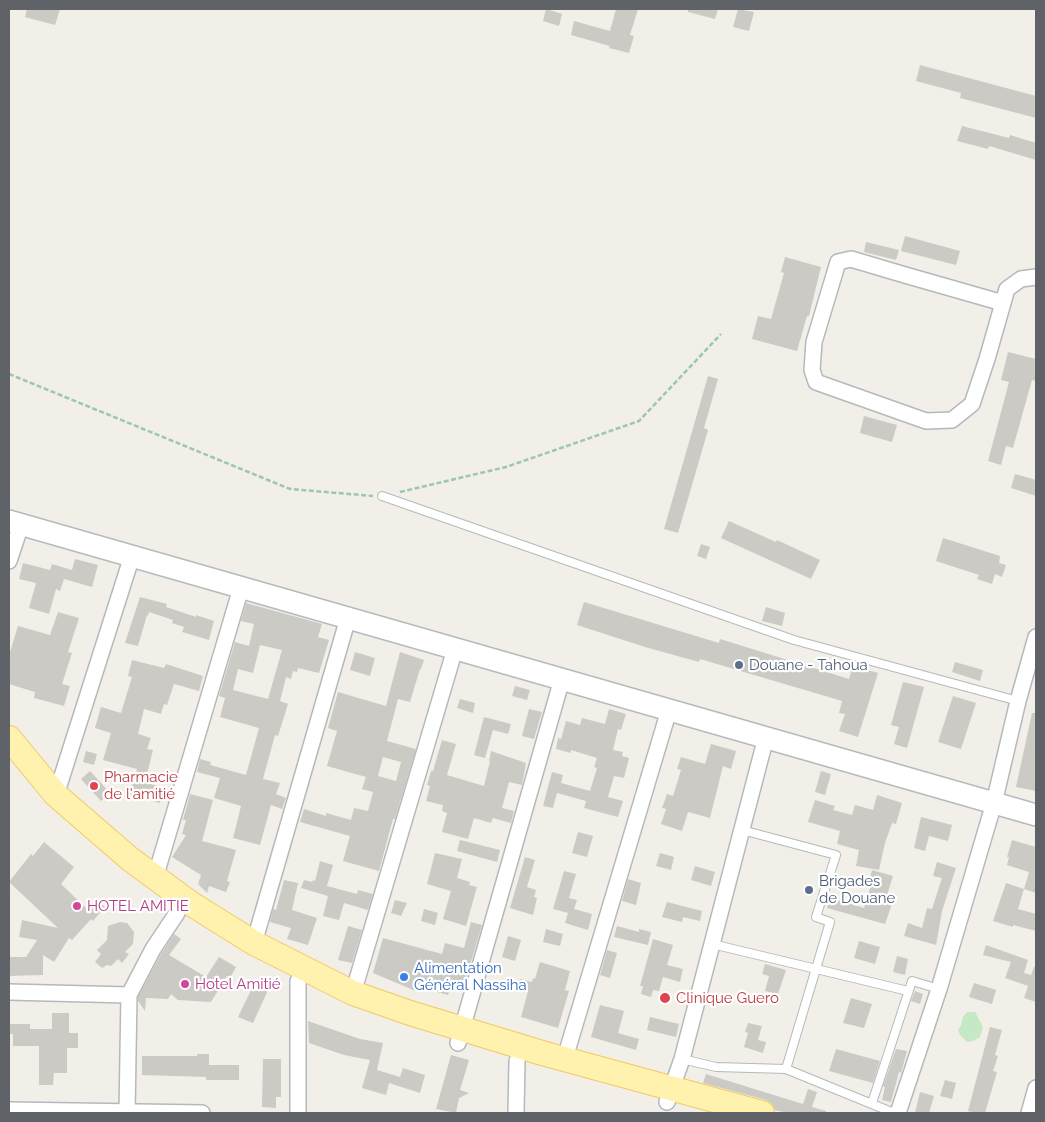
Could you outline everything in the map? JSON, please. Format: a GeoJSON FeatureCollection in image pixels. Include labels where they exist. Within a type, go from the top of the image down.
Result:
{"type":"FeatureCollection","features":[{"type":"Feature","properties":{"kind":"main road"},"geometry":{"type":"LineString","coordinates":[[9,738],[56,795],[130,859],[155,878],[190,903],[254,943],[353,993],[410,1013],[517,1061],[669,1095],[762,1113]]}},
{"type":"Feature","properties":{"kind":"main road"},"geometry":{"type":"LineString","coordinates":[[9,762],[46,806],[120,871],[177,913],[246,956],[358,1012],[565,1058],[669,1095],[708,1113]]}},
{"type":"Feature","properties":{"kind":"street"},"geometry":{"type":"LineString","coordinates":[[1003,303],[851,259],[838,262],[814,342],[812,370],[816,382],[926,421],[952,420],[972,404],[987,359],[1003,303],[1007,289],[1021,279],[1036,277]]}},
{"type":"Feature","properties":{"kind":"street"},"geometry":{"type":"LineString","coordinates":[[9,561],[15,523],[1036,815]]}},
{"type":"Feature","properties":{"kind":"street"},"geometry":{"type":"LineString","coordinates":[[56,795],[132,556]]}},
{"type":"Feature","properties":{"kind":"street"},"geometry":{"type":"LineString","coordinates":[[155,878],[241,588]]}},
{"type":"Feature","properties":{"kind":"street"},"geometry":{"type":"LineString","coordinates":[[254,943],[348,618]]}},
{"type":"Feature","properties":{"kind":"street"},"geometry":{"type":"LineString","coordinates":[[896,1113],[939,989],[994,803],[1018,701],[1036,637]]}},
{"type":"Feature","properties":{"kind":"street"},"geometry":{"type":"LineString","coordinates":[[353,993],[455,649]]}},
{"type":"Feature","properties":{"kind":"street"},"geometry":{"type":"LineString","coordinates":[[460,1036],[562,679]]}},
{"type":"Feature","properties":{"kind":"street"},"geometry":{"type":"LineString","coordinates":[[565,1058],[669,710]]}},
{"type":"Feature","properties":{"kind":"street"},"geometry":{"type":"LineString","coordinates":[[669,1095],[682,1059],[766,737]]}},
{"type":"Feature","properties":{"kind":"street"},"geometry":{"type":"LineString","coordinates":[[127,1112],[129,995],[153,949],[177,913]]}},
{"type":"Feature","properties":{"kind":"street"},"geometry":{"type":"LineString","coordinates":[[298,981],[298,1113]]}},
{"type":"Feature","properties":{"kind":"street"},"geometry":{"type":"LineString","coordinates":[[9,992],[129,995]]}},
{"type":"Feature","properties":{"kind":"street"},"geometry":{"type":"LineString","coordinates":[[516,1113],[517,1061]]}},
{"type":"Feature","properties":{"kind":"street"},"geometry":{"type":"LineString","coordinates":[[1029,1113],[1036,1088]]}},
{"type":"Feature","properties":{"kind":"street"},"geometry":{"type":"LineString","coordinates":[[9,1110],[202,1113]]}},
{"type":"Feature","properties":{"kind":"lane"},"geometry":{"type":"LineString","coordinates":[[382,496],[794,640],[1018,701]]}},
{"type":"Feature","properties":{"kind":"lane"},"geometry":{"type":"LineString","coordinates":[[742,830],[836,855],[816,917],[830,922],[786,1069]]}},
{"type":"Feature","properties":{"kind":"lane"},"geometry":{"type":"LineString","coordinates":[[712,944],[908,991]]}},
{"type":"Feature","properties":{"kind":"lane"},"geometry":{"type":"LineString","coordinates":[[872,1103],[912,981],[939,989]]}},
{"type":"Feature","properties":{"kind":"lane"},"geometry":{"type":"LineString","coordinates":[[682,1059],[716,1067],[786,1069],[896,1113]]}},
{"type":"Feature","properties":{"kind":"path"},"geometry":{"type":"LineString","coordinates":[[9,374],[290,490],[382,496],[506,467],[639,421],[721,334]]}},
{"type":"Feature","properties":{"kind":"green space"},"geometry":{"type":"Polygon","coordinates":[[[967,1012],[975,1012],[983,1027],[980,1037],[967,1042],[958,1030],[967,1012]]]}},
{"type":"Feature","properties":{"kind":"building"},"geometry":{"type":"Polygon","coordinates":[[[27,9],[60,9],[55,25],[25,17],[27,9]]]}},
{"type":"Feature","properties":{"kind":"building"},"geometry":{"type":"Polygon","coordinates":[[[546,9],[562,14],[559,26],[543,21],[546,9]]]}},
{"type":"Feature","properties":{"kind":"building"},"geometry":{"type":"Polygon","coordinates":[[[616,9],[638,9],[630,35],[634,36],[629,53],[571,35],[574,21],[610,31],[616,9]]]}},
{"type":"Feature","properties":{"kind":"building"},"geometry":{"type":"Polygon","coordinates":[[[688,9],[718,9],[715,19],[688,12],[688,9]]]}},
{"type":"Feature","properties":{"kind":"building"},"geometry":{"type":"Polygon","coordinates":[[[738,9],[754,12],[749,31],[733,27],[738,9]]]}},
{"type":"Feature","properties":{"kind":"building"},"geometry":{"type":"Polygon","coordinates":[[[920,65],[1036,96],[1036,118],[960,98],[961,93],[916,81],[920,65]]]}},
{"type":"Feature","properties":{"kind":"building"},"geometry":{"type":"Polygon","coordinates":[[[962,126],[1009,138],[1010,135],[1036,143],[1036,160],[989,146],[988,149],[957,141],[962,126]]]}},
{"type":"Feature","properties":{"kind":"building"},"geometry":{"type":"Polygon","coordinates":[[[905,236],[960,251],[956,265],[901,251],[905,236]]]}},
{"type":"Feature","properties":{"kind":"building"},"geometry":{"type":"Polygon","coordinates":[[[866,242],[899,250],[896,260],[864,252],[866,242]]]}},
{"type":"Feature","properties":{"kind":"building"},"geometry":{"type":"Polygon","coordinates":[[[785,257],[821,267],[809,316],[807,316],[797,351],[752,339],[758,316],[771,319],[784,273],[781,272],[785,257]]]}},
{"type":"Feature","properties":{"kind":"building"},"geometry":{"type":"Polygon","coordinates":[[[1008,352],[1036,359],[1036,381],[1032,380],[1013,448],[1006,446],[1001,465],[988,461],[1009,382],[1001,380],[1008,352]]]}},
{"type":"Feature","properties":{"kind":"building"},"geometry":{"type":"Polygon","coordinates":[[[708,376],[718,379],[704,428],[708,430],[678,533],[664,529],[708,376]]]}},
{"type":"Feature","properties":{"kind":"building"},"geometry":{"type":"Polygon","coordinates":[[[864,416],[897,425],[892,442],[860,433],[864,416]]]}},
{"type":"Feature","properties":{"kind":"building"},"geometry":{"type":"Polygon","coordinates":[[[1015,474],[1036,480],[1036,496],[1011,488],[1015,474]]]}},
{"type":"Feature","properties":{"kind":"building"},"geometry":{"type":"Polygon","coordinates":[[[729,521],[820,560],[811,579],[721,538],[729,521]]]}},
{"type":"Feature","properties":{"kind":"building"},"geometry":{"type":"Polygon","coordinates":[[[943,538],[1000,556],[999,563],[1006,565],[1002,577],[995,574],[992,584],[977,579],[979,575],[936,561],[943,538]]]}},
{"type":"Feature","properties":{"kind":"building"},"geometry":{"type":"Polygon","coordinates":[[[701,544],[710,547],[706,559],[697,556],[701,544]]]}},
{"type":"Feature","properties":{"kind":"building"},"geometry":{"type":"Polygon","coordinates":[[[75,559],[98,565],[92,587],[64,579],[60,591],[56,589],[49,614],[29,608],[36,583],[19,579],[23,563],[50,570],[52,564],[72,570],[75,559]]]}},
{"type":"Feature","properties":{"kind":"building"},"geometry":{"type":"Polygon","coordinates":[[[140,597],[167,604],[166,607],[196,617],[196,615],[214,621],[209,640],[182,632],[184,627],[172,623],[173,620],[149,612],[138,646],[125,643],[140,597]]]}},
{"type":"Feature","properties":{"kind":"building"},"geometry":{"type":"Polygon","coordinates":[[[584,602],[719,643],[720,639],[849,679],[853,666],[878,673],[858,737],[839,731],[845,714],[839,713],[842,701],[700,659],[699,662],[645,647],[577,625],[584,602]]]}},
{"type":"Feature","properties":{"kind":"building"},"geometry":{"type":"Polygon","coordinates":[[[246,603],[322,624],[318,637],[329,640],[319,673],[298,668],[297,672],[293,671],[291,679],[286,677],[280,701],[288,704],[278,736],[275,735],[263,779],[280,783],[276,794],[286,798],[282,809],[271,805],[260,845],[233,838],[241,806],[214,798],[220,778],[197,772],[200,759],[211,762],[210,765],[246,775],[259,728],[220,717],[225,698],[219,696],[235,642],[249,646],[254,624],[241,621],[246,603]],[[260,645],[253,673],[238,669],[233,690],[268,699],[282,650],[260,645]]]}},
{"type":"Feature","properties":{"kind":"building"},"geometry":{"type":"Polygon","coordinates":[[[766,607],[785,613],[782,626],[762,621],[766,607]]]}},
{"type":"Feature","properties":{"kind":"building"},"geometry":{"type":"Polygon","coordinates":[[[58,612],[79,618],[68,652],[72,653],[62,684],[70,686],[64,706],[34,698],[35,692],[9,684],[9,655],[18,626],[50,635],[58,612]]]}},
{"type":"Feature","properties":{"kind":"building"},"geometry":{"type":"Polygon","coordinates":[[[355,652],[375,658],[370,676],[350,670],[355,652]]]}},
{"type":"Feature","properties":{"kind":"building"},"geometry":{"type":"Polygon","coordinates":[[[400,652],[424,660],[410,702],[398,699],[387,741],[416,749],[395,819],[393,819],[379,871],[343,861],[350,836],[300,822],[304,809],[326,816],[326,813],[351,820],[354,808],[368,811],[373,792],[362,789],[366,777],[327,766],[337,731],[328,728],[338,692],[386,706],[400,652]],[[383,757],[378,776],[396,781],[401,762],[383,757]]]}},
{"type":"Feature","properties":{"kind":"building"},"geometry":{"type":"Polygon","coordinates":[[[132,660],[164,668],[166,664],[203,676],[199,691],[174,684],[167,705],[164,704],[161,714],[144,709],[138,734],[151,738],[147,749],[153,750],[145,782],[164,788],[160,803],[129,795],[137,769],[103,760],[111,733],[95,728],[101,707],[121,713],[132,677],[128,676],[132,660]]]}},
{"type":"Feature","properties":{"kind":"building"},"geometry":{"type":"Polygon","coordinates":[[[955,662],[983,670],[980,681],[952,672],[955,662]]]}},
{"type":"Feature","properties":{"kind":"building"},"geometry":{"type":"Polygon","coordinates":[[[903,682],[924,687],[907,748],[894,744],[899,727],[891,725],[903,682]]]}},
{"type":"Feature","properties":{"kind":"building"},"geometry":{"type":"Polygon","coordinates":[[[515,686],[530,690],[527,700],[512,696],[515,686]]]}},
{"type":"Feature","properties":{"kind":"building"},"geometry":{"type":"Polygon","coordinates":[[[953,696],[976,703],[961,749],[938,742],[953,696]]]}},
{"type":"Feature","properties":{"kind":"building"},"geometry":{"type":"Polygon","coordinates":[[[460,699],[475,703],[473,713],[457,708],[460,699]]]}},
{"type":"Feature","properties":{"kind":"building"},"geometry":{"type":"Polygon","coordinates":[[[529,709],[542,712],[534,739],[522,736],[529,709]]]}},
{"type":"Feature","properties":{"kind":"building"},"geometry":{"type":"Polygon","coordinates":[[[609,709],[626,714],[621,730],[618,729],[613,750],[623,752],[622,756],[629,758],[624,778],[614,776],[608,797],[623,801],[618,817],[584,808],[586,801],[557,793],[553,808],[543,806],[552,772],[563,775],[561,783],[590,791],[597,768],[594,767],[597,758],[571,750],[571,753],[556,749],[558,738],[561,739],[566,721],[580,725],[582,718],[605,724],[609,709]]]}},
{"type":"Feature","properties":{"kind":"building"},"geometry":{"type":"Polygon","coordinates":[[[1032,713],[1036,713],[1036,791],[1016,787],[1032,713]]]}},
{"type":"Feature","properties":{"kind":"building"},"geometry":{"type":"Polygon","coordinates":[[[484,717],[511,724],[508,734],[493,730],[485,758],[474,755],[484,717]]]}},
{"type":"Feature","properties":{"kind":"building"},"geometry":{"type":"Polygon","coordinates":[[[442,740],[456,744],[447,775],[484,786],[491,751],[526,763],[522,785],[509,782],[502,808],[514,811],[511,823],[493,818],[491,823],[474,818],[468,839],[442,832],[447,813],[442,811],[443,805],[426,801],[430,786],[427,785],[442,740]]]}},
{"type":"Feature","properties":{"kind":"building"},"geometry":{"type":"Polygon","coordinates":[[[711,744],[736,751],[731,769],[723,766],[710,818],[688,812],[682,831],[661,824],[666,809],[662,808],[667,794],[673,796],[681,770],[677,769],[681,757],[705,764],[711,744]]]}},
{"type":"Feature","properties":{"kind":"building"},"geometry":{"type":"Polygon","coordinates":[[[86,751],[97,754],[94,765],[83,762],[86,751]]]}},
{"type":"Feature","properties":{"kind":"building"},"geometry":{"type":"Polygon","coordinates":[[[90,771],[110,793],[101,801],[81,779],[90,771]]]}},
{"type":"Feature","properties":{"kind":"building"},"geometry":{"type":"Polygon","coordinates":[[[821,771],[831,774],[825,795],[815,792],[821,771]]]}},
{"type":"Feature","properties":{"kind":"building"},"geometry":{"type":"Polygon","coordinates":[[[190,794],[213,800],[202,841],[236,850],[227,881],[230,882],[226,892],[209,886],[207,893],[198,884],[201,875],[172,857],[186,835],[182,834],[186,820],[183,820],[190,794]]]}},
{"type":"Feature","properties":{"kind":"building"},"geometry":{"type":"Polygon","coordinates":[[[877,795],[902,803],[896,824],[892,823],[885,843],[879,870],[856,866],[859,850],[837,844],[840,831],[808,822],[815,800],[835,806],[833,810],[852,815],[855,805],[873,810],[877,795]]]}},
{"type":"Feature","properties":{"kind":"building"},"geometry":{"type":"Polygon","coordinates":[[[921,817],[952,825],[948,841],[929,836],[925,851],[914,848],[921,817]]]}},
{"type":"Feature","properties":{"kind":"building"},"geometry":{"type":"Polygon","coordinates":[[[578,832],[593,836],[587,857],[572,853],[578,832]]]}},
{"type":"Feature","properties":{"kind":"building"},"geometry":{"type":"Polygon","coordinates":[[[460,840],[500,850],[497,862],[457,851],[460,840]]]}},
{"type":"Feature","properties":{"kind":"building"},"geometry":{"type":"Polygon","coordinates":[[[1012,840],[1036,847],[1036,893],[1024,889],[1029,872],[1007,865],[1009,857],[1007,857],[1012,840]]]}},
{"type":"Feature","properties":{"kind":"building"},"geometry":{"type":"Polygon","coordinates":[[[44,842],[74,867],[61,884],[89,911],[98,901],[105,907],[72,940],[69,938],[54,962],[43,955],[43,975],[9,976],[9,957],[26,957],[37,940],[19,937],[22,920],[58,928],[9,882],[31,854],[33,856],[44,842]]]}},
{"type":"Feature","properties":{"kind":"building"},"geometry":{"type":"Polygon","coordinates":[[[435,853],[462,859],[457,878],[470,882],[469,885],[477,887],[466,926],[443,919],[451,891],[427,884],[435,853]]]}},
{"type":"Feature","properties":{"kind":"building"},"geometry":{"type":"Polygon","coordinates":[[[660,853],[674,857],[671,870],[656,866],[660,853]]]}},
{"type":"Feature","properties":{"kind":"building"},"geometry":{"type":"Polygon","coordinates":[[[525,857],[535,860],[527,887],[536,890],[534,897],[537,898],[533,915],[510,908],[525,857]]]}},
{"type":"Feature","properties":{"kind":"building"},"geometry":{"type":"Polygon","coordinates":[[[320,861],[333,865],[327,886],[357,894],[358,890],[373,894],[368,910],[344,903],[339,920],[323,916],[328,896],[301,888],[304,880],[315,881],[320,861]]]}},
{"type":"Feature","properties":{"kind":"building"},"geometry":{"type":"Polygon","coordinates":[[[937,862],[956,868],[942,911],[936,945],[904,936],[908,923],[922,928],[927,908],[932,909],[942,878],[933,876],[937,862]]]}},
{"type":"Feature","properties":{"kind":"building"},"geometry":{"type":"Polygon","coordinates":[[[695,866],[715,872],[711,886],[691,880],[695,866]]]}},
{"type":"Feature","properties":{"kind":"building"},"geometry":{"type":"Polygon","coordinates":[[[872,870],[893,876],[887,895],[894,898],[885,924],[827,908],[830,898],[864,908],[872,882],[869,881],[872,870]]]}},
{"type":"Feature","properties":{"kind":"building"},"geometry":{"type":"Polygon","coordinates":[[[564,871],[576,874],[569,898],[577,900],[574,909],[592,914],[588,930],[565,923],[568,913],[553,909],[564,871]]]}},
{"type":"Feature","properties":{"kind":"building"},"geometry":{"type":"Polygon","coordinates":[[[628,879],[641,883],[636,905],[622,901],[628,879]]]}},
{"type":"Feature","properties":{"kind":"building"},"geometry":{"type":"Polygon","coordinates":[[[284,880],[298,883],[292,910],[317,918],[308,945],[287,939],[291,928],[270,922],[273,909],[276,910],[284,880]]]}},
{"type":"Feature","properties":{"kind":"building"},"geometry":{"type":"Polygon","coordinates":[[[1006,883],[1024,889],[1018,909],[1036,914],[1036,931],[993,921],[1006,883]]]}},
{"type":"Feature","properties":{"kind":"building"},"geometry":{"type":"Polygon","coordinates":[[[395,900],[407,903],[401,916],[391,913],[395,900]]]}},
{"type":"Feature","properties":{"kind":"building"},"geometry":{"type":"Polygon","coordinates":[[[667,902],[702,911],[700,921],[683,917],[682,922],[662,917],[667,902]]]}},
{"type":"Feature","properties":{"kind":"building"},"geometry":{"type":"Polygon","coordinates":[[[424,909],[438,913],[435,925],[421,921],[424,909]]]}},
{"type":"Feature","properties":{"kind":"building"},"geometry":{"type":"Polygon","coordinates":[[[120,922],[127,923],[134,932],[133,944],[125,952],[129,954],[122,963],[118,959],[111,966],[107,965],[102,968],[95,962],[101,954],[97,950],[107,940],[108,926],[120,922]]]}},
{"type":"Feature","properties":{"kind":"building"},"geometry":{"type":"Polygon","coordinates":[[[471,922],[482,925],[464,985],[459,991],[452,982],[448,995],[419,987],[418,992],[373,973],[383,938],[442,954],[445,943],[464,948],[471,922]]]}},
{"type":"Feature","properties":{"kind":"building"},"geometry":{"type":"Polygon","coordinates":[[[348,926],[362,930],[352,963],[338,960],[348,926]]]}},
{"type":"Feature","properties":{"kind":"building"},"geometry":{"type":"Polygon","coordinates":[[[617,926],[639,932],[639,929],[651,932],[648,945],[614,937],[617,926]]]}},
{"type":"Feature","properties":{"kind":"building"},"geometry":{"type":"Polygon","coordinates":[[[546,929],[563,934],[560,946],[543,942],[546,929]]]}},
{"type":"Feature","properties":{"kind":"building"},"geometry":{"type":"Polygon","coordinates":[[[174,934],[181,939],[169,955],[206,977],[219,957],[236,967],[230,978],[227,976],[211,1002],[178,1000],[171,994],[168,999],[146,998],[145,1011],[138,1001],[138,997],[174,934]]]}},
{"type":"Feature","properties":{"kind":"building"},"geometry":{"type":"Polygon","coordinates":[[[508,936],[521,940],[515,961],[502,957],[508,936]]]}},
{"type":"Feature","properties":{"kind":"building"},"geometry":{"type":"Polygon","coordinates":[[[653,939],[673,945],[667,965],[683,969],[680,982],[663,977],[659,991],[653,990],[651,997],[641,994],[643,986],[640,986],[653,939]]]}},
{"type":"Feature","properties":{"kind":"building"},"geometry":{"type":"Polygon","coordinates":[[[859,941],[880,947],[875,964],[854,958],[859,941]]]}},
{"type":"Feature","properties":{"kind":"building"},"geometry":{"type":"Polygon","coordinates":[[[986,945],[1028,960],[1024,973],[1031,975],[1034,967],[1036,967],[1036,1002],[1024,998],[1028,986],[1005,978],[1011,962],[983,955],[986,945]]]}},
{"type":"Feature","properties":{"kind":"building"},"geometry":{"type":"Polygon","coordinates":[[[607,950],[617,953],[610,978],[600,975],[607,950]]]}},
{"type":"Feature","properties":{"kind":"building"},"geometry":{"type":"Polygon","coordinates":[[[897,956],[908,959],[905,975],[893,972],[897,956]]]}},
{"type":"Feature","properties":{"kind":"building"},"geometry":{"type":"Polygon","coordinates":[[[540,962],[570,971],[565,990],[569,991],[558,1028],[521,1017],[528,991],[517,988],[520,979],[532,982],[533,978],[535,979],[540,962]]]}},
{"type":"Feature","properties":{"kind":"building"},"geometry":{"type":"Polygon","coordinates":[[[765,964],[786,970],[778,994],[765,991],[769,976],[762,974],[765,964]]]}},
{"type":"Feature","properties":{"kind":"building"},"geometry":{"type":"Polygon","coordinates":[[[974,983],[996,990],[992,1004],[969,997],[974,983]]]}},
{"type":"Feature","properties":{"kind":"building"},"geometry":{"type":"Polygon","coordinates":[[[254,984],[268,990],[253,1023],[238,1017],[254,984]]]}},
{"type":"Feature","properties":{"kind":"building"},"geometry":{"type":"Polygon","coordinates":[[[915,991],[923,994],[920,1004],[911,1001],[915,991]]]}},
{"type":"Feature","properties":{"kind":"building"},"geometry":{"type":"Polygon","coordinates":[[[851,998],[872,1004],[864,1028],[843,1023],[851,998]]]}},
{"type":"Feature","properties":{"kind":"building"},"geometry":{"type":"Polygon","coordinates":[[[600,1005],[624,1011],[618,1033],[639,1039],[636,1050],[591,1037],[600,1005]]]}},
{"type":"Feature","properties":{"kind":"building"},"geometry":{"type":"Polygon","coordinates":[[[52,1013],[69,1013],[69,1033],[78,1033],[78,1048],[67,1048],[67,1073],[54,1073],[53,1085],[39,1085],[39,1046],[13,1046],[13,1034],[9,1034],[9,1024],[30,1024],[30,1029],[52,1029],[52,1013]]]}},
{"type":"Feature","properties":{"kind":"building"},"geometry":{"type":"Polygon","coordinates":[[[650,1017],[679,1024],[676,1037],[647,1030],[650,1017]]]}},
{"type":"Feature","properties":{"kind":"building"},"geometry":{"type":"Polygon","coordinates":[[[308,1021],[360,1039],[383,1043],[377,1070],[400,1077],[403,1068],[425,1075],[420,1093],[389,1083],[386,1095],[362,1088],[370,1060],[344,1055],[309,1043],[308,1021]]]}},
{"type":"Feature","properties":{"kind":"building"},"geometry":{"type":"Polygon","coordinates":[[[748,1023],[762,1026],[758,1040],[766,1042],[763,1053],[744,1047],[748,1033],[745,1032],[748,1023]]]}},
{"type":"Feature","properties":{"kind":"building"},"geometry":{"type":"Polygon","coordinates":[[[990,1027],[1002,1030],[995,1055],[998,1056],[993,1071],[997,1072],[985,1113],[976,1113],[968,1111],[990,1027]]]}},
{"type":"Feature","properties":{"kind":"building"},"geometry":{"type":"Polygon","coordinates":[[[836,1049],[880,1061],[873,1083],[829,1071],[836,1049]]]}},
{"type":"Feature","properties":{"kind":"building"},"geometry":{"type":"Polygon","coordinates":[[[896,1049],[907,1051],[891,1102],[882,1100],[885,1087],[883,1086],[896,1049]]]}},
{"type":"Feature","properties":{"kind":"building"},"geometry":{"type":"Polygon","coordinates":[[[197,1054],[209,1054],[209,1065],[239,1065],[239,1080],[206,1080],[206,1077],[142,1075],[142,1056],[197,1056],[197,1054]]]}},
{"type":"Feature","properties":{"kind":"building"},"geometry":{"type":"Polygon","coordinates":[[[451,1055],[469,1060],[460,1090],[469,1093],[459,1098],[456,1113],[436,1109],[451,1055]]]}},
{"type":"Feature","properties":{"kind":"building"},"geometry":{"type":"Polygon","coordinates":[[[263,1059],[281,1059],[281,1097],[276,1097],[276,1108],[262,1107],[263,1059]]]}},
{"type":"Feature","properties":{"kind":"building"},"geometry":{"type":"Polygon","coordinates":[[[706,1074],[803,1104],[808,1089],[817,1092],[812,1107],[826,1111],[826,1113],[787,1113],[775,1110],[772,1104],[766,1100],[703,1083],[706,1074]]]}},
{"type":"Feature","properties":{"kind":"building"},"geometry":{"type":"Polygon","coordinates":[[[945,1080],[956,1083],[952,1099],[940,1096],[945,1080]]]}},
{"type":"Feature","properties":{"kind":"building"},"geometry":{"type":"Polygon","coordinates":[[[920,1092],[934,1096],[929,1113],[915,1113],[920,1092]]]}},
{"type":"Feature","properties":{"kind":"place","name":"Douane - Tahoua"},"geometry":{"type":"Point","coordinates":[739,665]}},
{"type":"Feature","properties":{"kind":"place","name":"Pharmacie de l'amitié"},"geometry":{"type":"Point","coordinates":[94,786]}},
{"type":"Feature","properties":{"kind":"place","name":"Brigades de Douane"},"geometry":{"type":"Point","coordinates":[809,890]}},
{"type":"Feature","properties":{"kind":"place","name":"HOTEL AMITIE"},"geometry":{"type":"Point","coordinates":[77,906]}},
{"type":"Feature","properties":{"kind":"place","name":"Alimentation Général Nassiha"},"geometry":{"type":"Point","coordinates":[404,977]}},
{"type":"Feature","properties":{"kind":"place","name":"Hotel Amitié"},"geometry":{"type":"Point","coordinates":[185,984]}},
{"type":"Feature","properties":{"kind":"place","name":"Clinique Guero"},"geometry":{"type":"Point","coordinates":[665,998]}}]}
